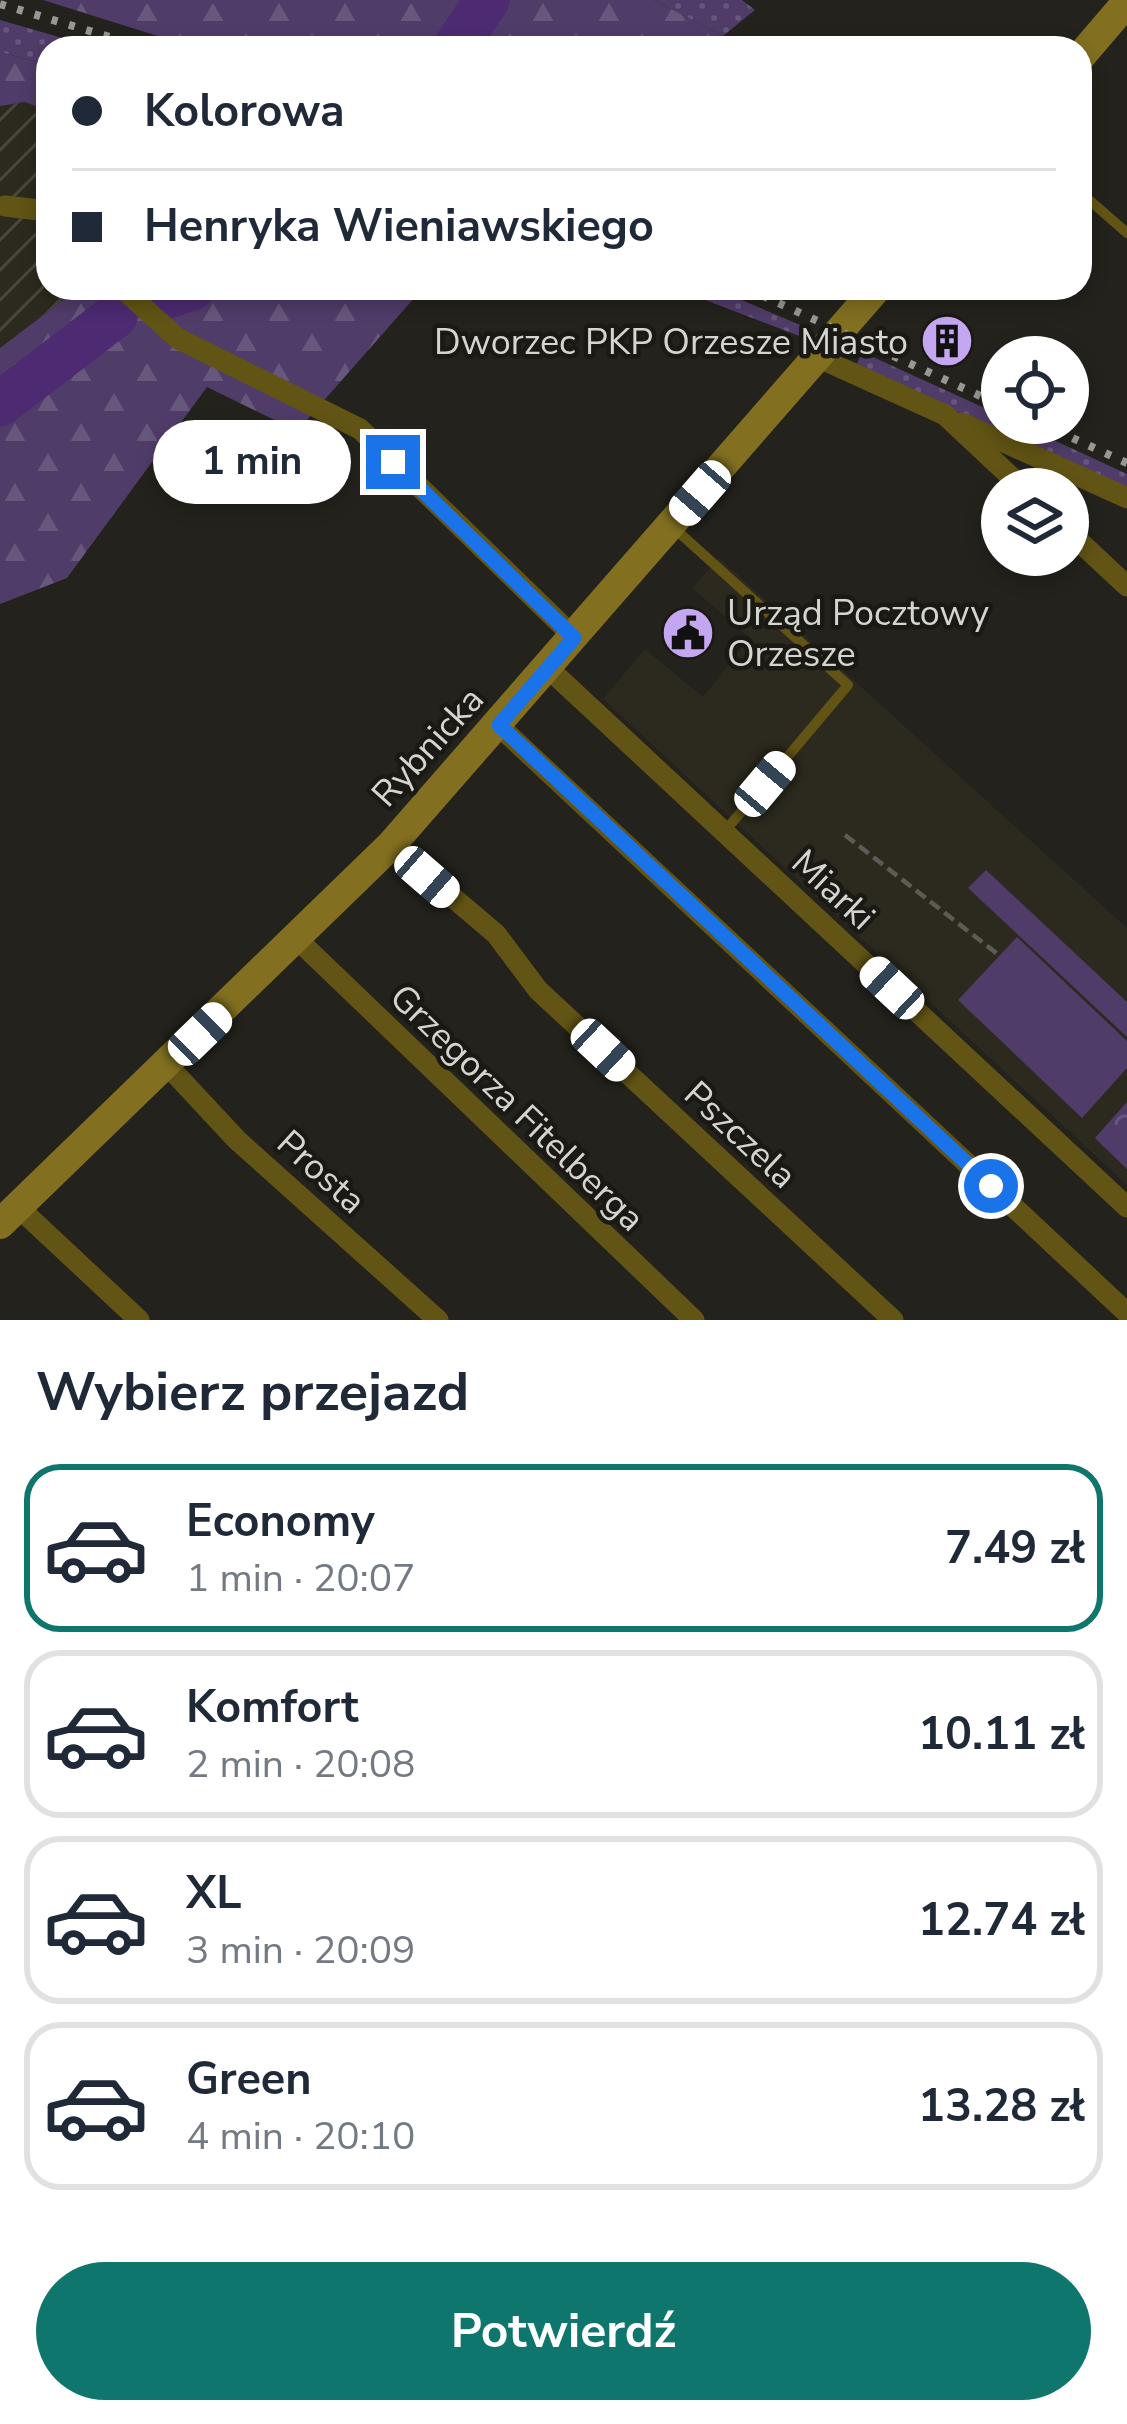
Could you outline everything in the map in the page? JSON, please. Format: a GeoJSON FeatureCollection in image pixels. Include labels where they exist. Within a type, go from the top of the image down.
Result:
{"type":"FeatureCollection","features":[{"type":"Feature","properties":{"kind":"main road"},"geometry":{"type":"LineString","coordinates":[[1092,43],[1127,2]]}},
{"type":"Feature","properties":{"kind":"main road","name":"Rybnicka"},"geometry":{"type":"LineString","coordinates":[[9,1216],[391,845],[867,300]]}},
{"type":"Feature","properties":{"kind":"street"},"geometry":{"type":"LineString","coordinates":[[5,206],[36,210]]}},
{"type":"Feature","properties":{"kind":"street"},"geometry":{"type":"LineString","coordinates":[[135,300],[177,338],[360,429],[574,638]]}},
{"type":"Feature","properties":{"kind":"street"},"geometry":{"type":"LineString","coordinates":[[817,357],[1127,498]]}},
{"type":"Feature","properties":{"kind":"street"},"geometry":{"type":"LineString","coordinates":[[945,415],[1002,468]]}},
{"type":"Feature","properties":{"kind":"street"},"geometry":{"type":"LineString","coordinates":[[1089,551],[1127,586]]}},
{"type":"Feature","properties":{"kind":"street","name":"Miarki"},"geometry":{"type":"LineString","coordinates":[[548,668],[1127,1207]]}},
{"type":"Feature","properties":{"kind":"street"},"geometry":{"type":"LineString","coordinates":[[499,725],[1127,1313]]}},
{"type":"Feature","properties":{"kind":"street","name":"Pszczela"},"geometry":{"type":"LineString","coordinates":[[391,845],[496,934],[538,990],[892,1320]]}},
{"type":"Feature","properties":{"kind":"street","name":"Grzegorza Fitelberga"},"geometry":{"type":"LineString","coordinates":[[298,940],[694,1320]]}},
{"type":"Feature","properties":{"kind":"street","name":"Prosta"},"geometry":{"type":"LineString","coordinates":[[168,1066],[237,1140],[438,1320]]}},
{"type":"Feature","properties":{"kind":"street"},"geometry":{"type":"LineString","coordinates":[[9,1216],[139,1320]]}},
{"type":"Feature","properties":{"kind":"lane"},"geometry":{"type":"LineString","coordinates":[[1092,202],[1127,233]]}},
{"type":"Feature","properties":{"kind":"lane"},"geometry":{"type":"LineString","coordinates":[[671,526],[848,685],[724,832]]}},
{"type":"Feature","properties":{"kind":"path"},"geometry":{"type":"LineString","coordinates":[[845,835],[1000,956]]}},
{"type":"Feature","properties":{"kind":"shaded area"},"geometry":{"type":"Polygon","coordinates":[[[25,102],[36,106],[36,300],[63,300],[0,348],[0,106],[25,102]]]}},
{"type":"Feature","properties":{"kind":"shaded area"},"geometry":{"type":"Polygon","coordinates":[[[719,558],[1127,928],[1127,1185],[603,699],[645,649],[703,697],[750,638],[692,588],[719,558]]]}},
{"type":"Feature","properties":{"kind":"green space"},"geometry":{"type":"Polygon","coordinates":[[[43,0],[654,0],[723,36],[158,36],[43,0]]]}},
{"type":"Feature","properties":{"kind":"green space"},"geometry":{"type":"Polygon","coordinates":[[[654,0],[742,0],[755,10],[723,36],[654,0]]]}},
{"type":"Feature","properties":{"kind":"green space"},"geometry":{"type":"Polygon","coordinates":[[[0,20],[55,36],[36,36],[36,62],[0,52],[0,20]]]}},
{"type":"Feature","properties":{"kind":"green space"},"geometry":{"type":"Polygon","coordinates":[[[0,52],[36,62],[36,106],[25,102],[0,106],[0,52]]]}},
{"type":"Feature","properties":{"kind":"green space"},"geometry":{"type":"Polygon","coordinates":[[[63,300],[412,300],[297,431],[207,387],[67,578],[0,604],[0,348],[63,300]]]}},
{"type":"Feature","properties":{"kind":"green space"},"geometry":{"type":"Polygon","coordinates":[[[705,300],[741,300],[805,327],[802,337],[705,300]]]}},
{"type":"Feature","properties":{"kind":"green space"},"geometry":{"type":"Polygon","coordinates":[[[862,352],[981,406],[981,422],[856,366],[862,352]]]}},
{"type":"Feature","properties":{"kind":"green space"},"geometry":{"type":"Polygon","coordinates":[[[1029,444],[1062,444],[1127,474],[1127,488],[1029,444]]]}},
{"type":"Feature","properties":{"kind":"green space"},"geometry":{"type":"Polygon","coordinates":[[[986,870],[1127,1002],[1127,1037],[968,888],[986,870]]]}},
{"type":"Feature","properties":{"kind":"green space"},"geometry":{"type":"Polygon","coordinates":[[[1017,937],[1127,1041],[1127,1068],[1082,1118],[958,1000],[1017,937]]]}},
{"type":"Feature","properties":{"kind":"green space"},"geometry":{"type":"Polygon","coordinates":[[[1127,1102],[1127,1169],[1095,1138],[1127,1102]]]}},
{"type":"Feature","properties":{"kind":"waterway"},"geometry":{"type":"LineString","coordinates":[[463,36],[487,0]]}},
{"type":"Feature","properties":{"kind":"waterway"},"geometry":{"type":"LineString","coordinates":[[0,404],[115,316]]}},
{"type":"Feature","properties":{"kind":"railway"},"geometry":{"type":"LineString","coordinates":[[0,4],[106,36]]}},
{"type":"Feature","properties":{"kind":"railway"},"geometry":{"type":"LineString","coordinates":[[772,300],[981,396]]}},
{"type":"Feature","properties":{"kind":"railway"},"geometry":{"type":"LineString","coordinates":[[1086,444],[1127,463]]}},
{"type":"Feature","properties":{"kind":"place","name":"Dworzec PKP Orzesze Miasto"},"geometry":{"type":"Point","coordinates":[947,341]}},
{"type":"Feature","properties":{"kind":"place","name":"Urząd Pocztowy Orzesze"},"geometry":{"type":"Point","coordinates":[688,633]}},
{"type":"Feature","properties":{"kind":"route"},"geometry":{"type":"LineString","coordinates":[[393,462],[574,638],[499,725],[991,1186]]}}]}
